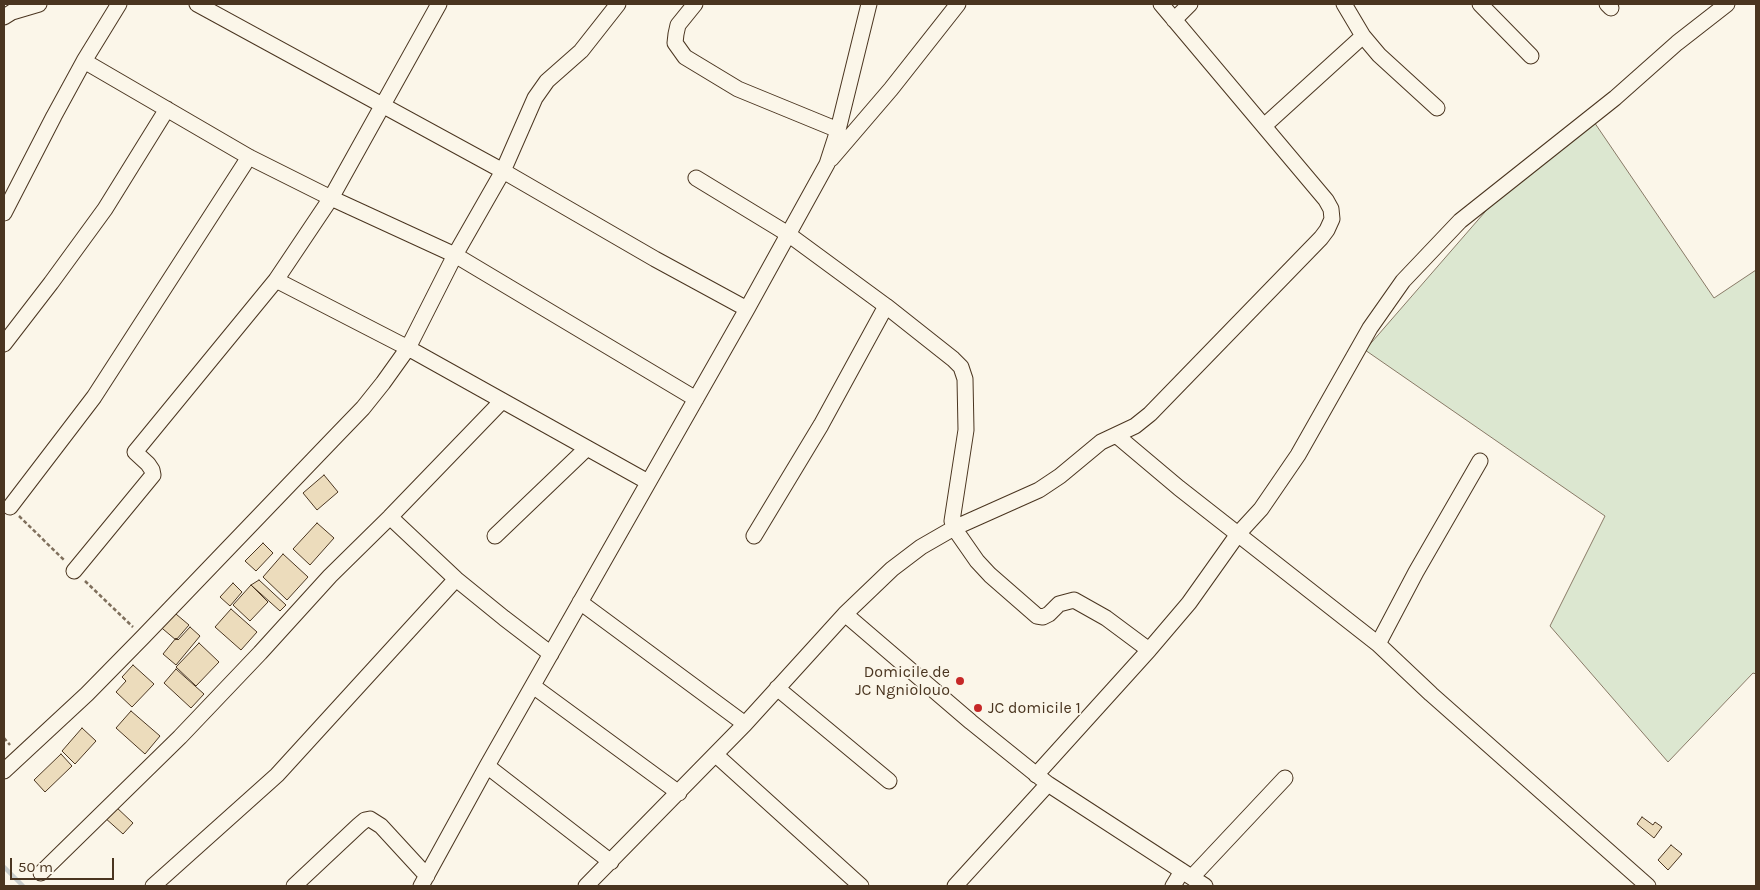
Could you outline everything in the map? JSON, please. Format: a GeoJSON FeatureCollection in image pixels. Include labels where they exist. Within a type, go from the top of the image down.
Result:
{"type":"FeatureCollection","features":[{"type":"Feature","properties":{"kind":"street"},"geometry":{"type":"LineString","coordinates":[[4,17],[12,12],[40,4]]}},
{"type":"Feature","properties":{"kind":"street"},"geometry":{"type":"LineString","coordinates":[[4,213],[84,60],[119,4]]}},
{"type":"Feature","properties":{"kind":"street"},"geometry":{"type":"LineString","coordinates":[[198,4],[502,171],[747,310]]}},
{"type":"Feature","properties":{"kind":"street"},"geometry":{"type":"LineString","coordinates":[[74,570],[152,475],[152,470],[148,464],[135,452],[276,280],[331,198],[439,4]]}},
{"type":"Feature","properties":{"kind":"street"},"geometry":{"type":"LineString","coordinates":[[4,771],[94,686],[363,408],[408,348],[455,255],[502,171],[535,98],[547,81],[581,51],[618,4]]}},
{"type":"Feature","properties":{"kind":"street"},"geometry":{"type":"LineString","coordinates":[[695,4],[678,25],[676,34],[675,43],[685,57],[738,89],[838,130]]}},
{"type":"Feature","properties":{"kind":"street"},"geometry":{"type":"LineString","coordinates":[[294,886],[359,825],[370,818],[381,826],[424,881],[487,766],[747,310],[827,164],[838,130],[869,4]]}},
{"type":"Feature","properties":{"kind":"street"},"geometry":{"type":"LineString","coordinates":[[827,164],[891,89],[958,4]]}},
{"type":"Feature","properties":{"kind":"street"},"geometry":{"type":"LineString","coordinates":[[586,886],[716,755],[845,614],[892,569],[921,547],[954,528],[1039,490],[1060,476],[1101,442],[1135,426],[1150,414],[1327,230],[1332,220],[1326,200],[1161,4]]}},
{"type":"Feature","properties":{"kind":"street"},"geometry":{"type":"LineString","coordinates":[[1174,20],[1190,4]]}},
{"type":"Feature","properties":{"kind":"street"},"geometry":{"type":"LineString","coordinates":[[1344,4],[1363,36],[1379,55],[1437,108]]}},
{"type":"Feature","properties":{"kind":"street"},"geometry":{"type":"LineString","coordinates":[[1480,4],[1532,56]]}},
{"type":"Feature","properties":{"kind":"street"},"geometry":{"type":"LineString","coordinates":[[955,886],[1189,603],[1238,534],[1261,509],[1298,455],[1370,328],[1403,280],[1460,221],[1615,98],[1677,44],[1727,4]]}},
{"type":"Feature","properties":{"kind":"street"},"geometry":{"type":"LineString","coordinates":[[1264,126],[1363,36]]}},
{"type":"Feature","properties":{"kind":"street"},"geometry":{"type":"LineString","coordinates":[[84,60],[249,157],[331,198],[455,255],[696,399]]}},
{"type":"Feature","properties":{"kind":"street"},"geometry":{"type":"LineString","coordinates":[[4,344],[105,209],[167,109]]}},
{"type":"Feature","properties":{"kind":"street"},"geometry":{"type":"LineString","coordinates":[[10,508],[94,397],[249,157]]}},
{"type":"Feature","properties":{"kind":"street"},"geometry":{"type":"LineString","coordinates":[[696,178],[788,234],[886,306],[961,367],[965,380],[966,430],[952,521],[954,528],[977,561],[990,575],[1037,616],[1042,617],[1059,604],[1074,600],[1106,618],[1149,650]]}},
{"type":"Feature","properties":{"kind":"street"},"geometry":{"type":"LineString","coordinates":[[276,280],[408,348],[648,482]]}},
{"type":"Feature","properties":{"kind":"street"},"geometry":{"type":"LineString","coordinates":[[754,536],[820,425],[886,306]]}},
{"type":"Feature","properties":{"kind":"street"},"geometry":{"type":"LineString","coordinates":[[41,872],[180,736],[260,653],[330,576],[502,401]]}},
{"type":"Feature","properties":{"kind":"street"},"geometry":{"type":"LineString","coordinates":[[1116,435],[1179,488],[1378,644],[1431,694],[1648,886]]}},
{"type":"Feature","properties":{"kind":"street"},"geometry":{"type":"LineString","coordinates":[[495,536],[587,448]]}},
{"type":"Feature","properties":{"kind":"street"},"geometry":{"type":"LineString","coordinates":[[1378,644],[1416,572],[1480,461]]}},
{"type":"Feature","properties":{"kind":"street"},"geometry":{"type":"LineString","coordinates":[[390,516],[456,579],[551,654]]}},
{"type":"Feature","properties":{"kind":"street"},"geometry":{"type":"LineString","coordinates":[[153,886],[277,774],[456,579]]}},
{"type":"Feature","properties":{"kind":"street"},"geometry":{"type":"LineString","coordinates":[[580,602],[745,724]]}},
{"type":"Feature","properties":{"kind":"street"},"geometry":{"type":"LineString","coordinates":[[845,614],[1042,780],[1205,886]]}},
{"type":"Feature","properties":{"kind":"street"},"geometry":{"type":"LineString","coordinates":[[533,686],[679,793]]}},
{"type":"Feature","properties":{"kind":"street"},"geometry":{"type":"LineString","coordinates":[[777,688],[889,781]]}},
{"type":"Feature","properties":{"kind":"street"},"geometry":{"type":"LineString","coordinates":[[716,755],[860,886]]}},
{"type":"Feature","properties":{"kind":"street"},"geometry":{"type":"LineString","coordinates":[[487,766],[611,862]]}},
{"type":"Feature","properties":{"kind":"street"},"geometry":{"type":"LineString","coordinates":[[1173,886],[1285,778]]}},
{"type":"Feature","properties":{"kind":"green space"},"geometry":{"type":"Polygon","coordinates":[[[1590,116],[1714,298],[1756,270],[1756,674],[1753,673],[1668,762],[1550,626],[1605,516],[1365,350],[1491,205],[1590,116]]]}},
{"type":"Feature","properties":{"kind":"building"},"geometry":{"type":"Polygon","coordinates":[[[324,475],[338,492],[317,510],[303,493],[324,475]]]}},
{"type":"Feature","properties":{"kind":"building"},"geometry":{"type":"Polygon","coordinates":[[[317,523],[334,538],[310,565],[293,549],[317,523]]]}},
{"type":"Feature","properties":{"kind":"building"},"geometry":{"type":"Polygon","coordinates":[[[263,543],[273,553],[256,571],[245,561],[263,543]]]}},
{"type":"Feature","properties":{"kind":"building"},"geometry":{"type":"Polygon","coordinates":[[[283,554],[308,577],[287,600],[263,577],[283,554]]]}},
{"type":"Feature","properties":{"kind":"building"},"geometry":{"type":"Polygon","coordinates":[[[259,580],[286,605],[280,611],[251,585],[259,580]]]}},
{"type":"Feature","properties":{"kind":"building"},"geometry":{"type":"Polygon","coordinates":[[[233,583],[242,592],[230,606],[220,597],[233,583]]]}},
{"type":"Feature","properties":{"kind":"building"},"geometry":{"type":"Polygon","coordinates":[[[251,585],[268,602],[250,621],[233,605],[251,585]]]}},
{"type":"Feature","properties":{"kind":"building"},"geometry":{"type":"Polygon","coordinates":[[[170,609],[189,625],[176,640],[157,624],[170,609]]]}},
{"type":"Feature","properties":{"kind":"building"},"geometry":{"type":"Polygon","coordinates":[[[231,609],[257,632],[241,650],[215,627],[231,609]]]}},
{"type":"Feature","properties":{"kind":"building"},"geometry":{"type":"Polygon","coordinates":[[[190,627],[200,636],[176,665],[163,654],[176,638],[178,640],[190,627]]]}},
{"type":"Feature","properties":{"kind":"building"},"geometry":{"type":"Polygon","coordinates":[[[199,643],[219,662],[196,686],[176,667],[199,643]]]}},
{"type":"Feature","properties":{"kind":"building"},"geometry":{"type":"Polygon","coordinates":[[[133,665],[154,684],[132,707],[116,692],[126,681],[122,677],[133,665]]]}},
{"type":"Feature","properties":{"kind":"building"},"geometry":{"type":"Polygon","coordinates":[[[176,669],[204,694],[191,708],[164,683],[176,669]]]}},
{"type":"Feature","properties":{"kind":"building"},"geometry":{"type":"Polygon","coordinates":[[[131,711],[160,736],[145,754],[116,728],[131,711]]]}},
{"type":"Feature","properties":{"kind":"building"},"geometry":{"type":"Polygon","coordinates":[[[82,728],[96,741],[75,764],[62,751],[82,728]]]}},
{"type":"Feature","properties":{"kind":"building"},"geometry":{"type":"Polygon","coordinates":[[[61,754],[72,766],[45,792],[34,780],[61,754]]]}},
{"type":"Feature","properties":{"kind":"building"},"geometry":{"type":"Polygon","coordinates":[[[115,806],[133,823],[123,834],[104,817],[115,806]]]}},
{"type":"Feature","properties":{"kind":"building"},"geometry":{"type":"Polygon","coordinates":[[[1642,817],[1653,825],[1655,822],[1662,827],[1654,838],[1637,824],[1642,817]]]}},
{"type":"Feature","properties":{"kind":"building"},"geometry":{"type":"Polygon","coordinates":[[[1671,845],[1682,854],[1668,870],[1658,860],[1671,845]]]}},
{"type":"Feature","properties":{"kind":"waterway"},"geometry":{"type":"LineString","coordinates":[[4,867],[23,886]]}},
{"type":"Feature","properties":{"kind":"place","name":"Domicile de JC Ngniolouo"},"geometry":{"type":"Point","coordinates":[960,681]}},
{"type":"Feature","properties":{"kind":"place","name":"JC domicile 1"},"geometry":{"type":"Point","coordinates":[978,708]}}]}
